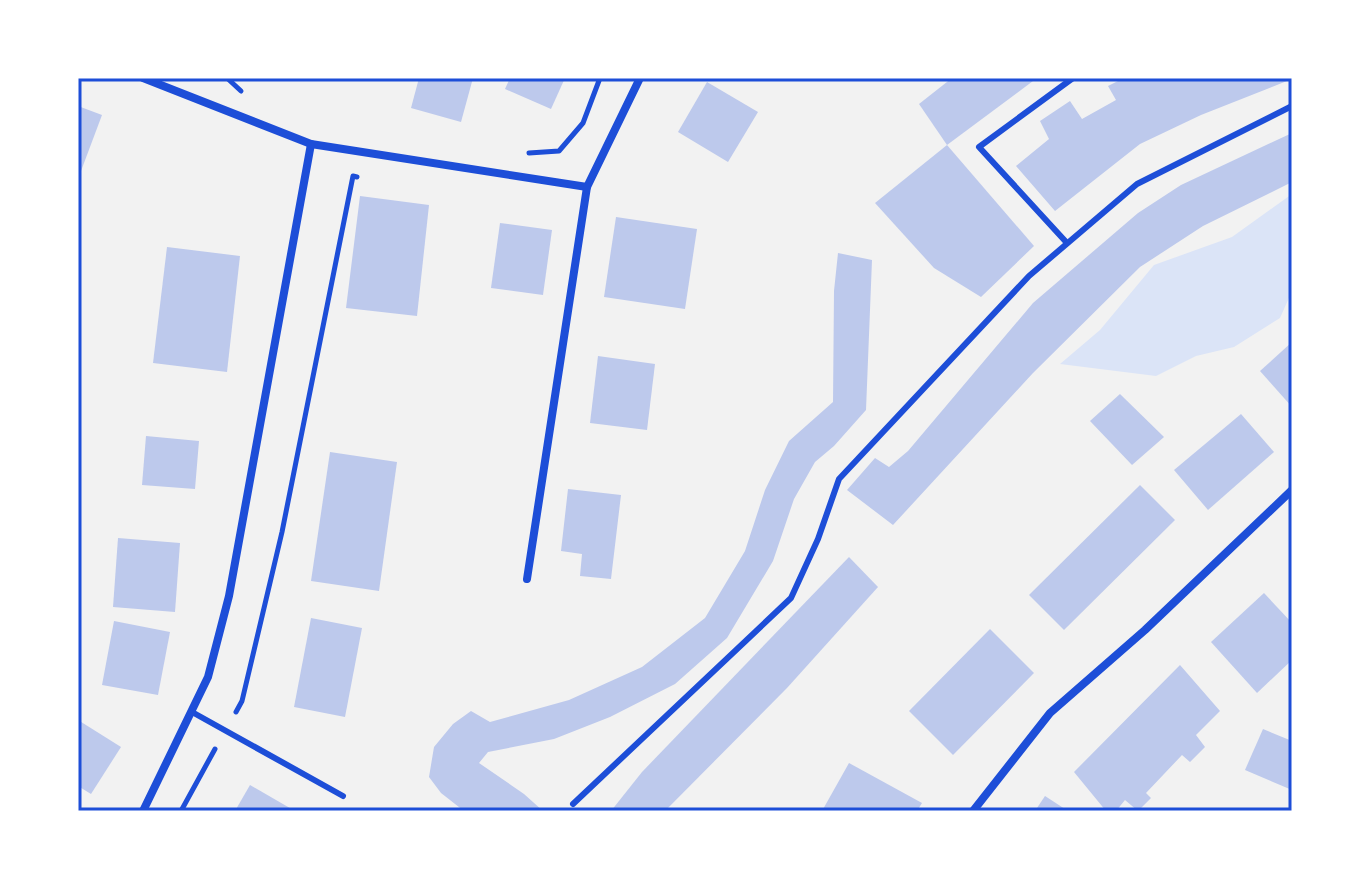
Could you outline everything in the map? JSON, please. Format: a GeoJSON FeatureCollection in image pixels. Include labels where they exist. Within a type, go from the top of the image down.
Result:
{"type":"FeatureCollection","features":[{"type":"Feature","properties":{"kind":"street"},"geometry":{"type":"LineString","coordinates":[[143,78],[162,81],[311,144],[587,187]]}},
{"type":"Feature","properties":{"kind":"street"},"geometry":{"type":"LineString","coordinates":[[527,579],[587,187],[640,78]]}},
{"type":"Feature","properties":{"kind":"street"},"geometry":{"type":"LineString","coordinates":[[143,811],[208,677],[229,596],[311,144]]}},
{"type":"Feature","properties":{"kind":"street"},"geometry":{"type":"LineString","coordinates":[[973,811],[1050,713],[1145,630],[1292,490]]}},
{"type":"Feature","properties":{"kind":"lane"},"geometry":{"type":"LineString","coordinates":[[1067,243],[979,147],[1073,78]]}},
{"type":"Feature","properties":{"kind":"lane"},"geometry":{"type":"LineString","coordinates":[[573,804],[791,598],[818,539],[839,479],[1029,276],[1137,184],[1292,106]]}},
{"type":"Feature","properties":{"kind":"lane"},"geometry":{"type":"LineString","coordinates":[[192,712],[343,796]]}},
{"type":"Feature","properties":{"kind":"path"},"geometry":{"type":"LineString","coordinates":[[517,154],[559,151],[583,123],[600,78]]}},
{"type":"Feature","properties":{"kind":"path"},"geometry":{"type":"LineString","coordinates":[[181,811],[242,701],[282,532],[353,176]]}},
{"type":"Feature","properties":{"kind":"shaded area"},"geometry":{"type":"Polygon","coordinates":[[[1292,194],[1292,291],[1280,318],[1234,347],[1196,356],[1156,376],[1060,364],[1100,330],[1154,265],[1232,237],[1292,194]]]}},
{"type":"Feature","properties":{"kind":"building"},"geometry":{"type":"Polygon","coordinates":[[[419,78],[473,78],[461,122],[411,108],[419,78]]]}},
{"type":"Feature","properties":{"kind":"building"},"geometry":{"type":"Polygon","coordinates":[[[510,78],[565,78],[551,109],[505,89],[510,78]]]}},
{"type":"Feature","properties":{"kind":"building"},"geometry":{"type":"Polygon","coordinates":[[[952,78],[1037,78],[947,145],[919,104],[952,78]]]}},
{"type":"Feature","properties":{"kind":"building"},"geometry":{"type":"Polygon","coordinates":[[[1124,78],[1292,79],[1201,115],[1140,144],[1055,211],[1016,166],[1049,139],[1040,121],[1070,101],[1082,119],[1116,100],[1108,86],[1124,78]]]}},
{"type":"Feature","properties":{"kind":"building"},"geometry":{"type":"Polygon","coordinates":[[[707,82],[758,112],[728,162],[678,132],[707,82]]]}},
{"type":"Feature","properties":{"kind":"building"},"geometry":{"type":"Polygon","coordinates":[[[78,106],[102,115],[78,179],[78,106]]]}},
{"type":"Feature","properties":{"kind":"building"},"geometry":{"type":"Polygon","coordinates":[[[1292,133],[1292,182],[1203,226],[1140,267],[1033,373],[893,525],[847,490],[875,458],[889,467],[908,451],[1033,303],[1138,213],[1181,185],[1292,133]]]}},
{"type":"Feature","properties":{"kind":"building"},"geometry":{"type":"Polygon","coordinates":[[[947,145],[1034,246],[981,297],[934,268],[875,203],[947,145]]]}},
{"type":"Feature","properties":{"kind":"building"},"geometry":{"type":"Polygon","coordinates":[[[360,196],[429,205],[417,316],[346,308],[360,196]]]}},
{"type":"Feature","properties":{"kind":"building"},"geometry":{"type":"Polygon","coordinates":[[[616,217],[697,229],[685,309],[604,297],[616,217]]]}},
{"type":"Feature","properties":{"kind":"building"},"geometry":{"type":"Polygon","coordinates":[[[500,223],[552,230],[543,295],[491,288],[500,223]]]}},
{"type":"Feature","properties":{"kind":"building"},"geometry":{"type":"Polygon","coordinates":[[[167,247],[240,256],[227,372],[153,363],[167,247]]]}},
{"type":"Feature","properties":{"kind":"building"},"geometry":{"type":"Polygon","coordinates":[[[838,253],[872,260],[866,410],[815,462],[794,499],[773,561],[727,638],[675,684],[610,717],[554,739],[488,752],[479,763],[543,811],[464,811],[441,793],[429,777],[434,747],[453,724],[471,711],[490,722],[569,700],[642,667],[705,618],[745,551],[765,490],[789,441],[833,402],[834,291],[838,253]]]}},
{"type":"Feature","properties":{"kind":"building"},"geometry":{"type":"Polygon","coordinates":[[[1292,342],[1292,407],[1260,371],[1292,342]]]}},
{"type":"Feature","properties":{"kind":"building"},"geometry":{"type":"Polygon","coordinates":[[[598,356],[655,364],[647,430],[590,423],[598,356]]]}},
{"type":"Feature","properties":{"kind":"building"},"geometry":{"type":"Polygon","coordinates":[[[1120,394],[1164,437],[1132,465],[1090,421],[1120,394]]]}},
{"type":"Feature","properties":{"kind":"building"},"geometry":{"type":"Polygon","coordinates":[[[1241,414],[1274,452],[1208,510],[1174,470],[1241,414]]]}},
{"type":"Feature","properties":{"kind":"building"},"geometry":{"type":"Polygon","coordinates":[[[146,436],[199,441],[195,489],[142,485],[146,436]]]}},
{"type":"Feature","properties":{"kind":"building"},"geometry":{"type":"Polygon","coordinates":[[[330,452],[397,462],[379,591],[311,581],[330,452]]]}},
{"type":"Feature","properties":{"kind":"building"},"geometry":{"type":"Polygon","coordinates":[[[1140,485],[1175,520],[1064,630],[1029,595],[1140,485]]]}},
{"type":"Feature","properties":{"kind":"building"},"geometry":{"type":"Polygon","coordinates":[[[568,489],[621,495],[611,579],[580,576],[582,554],[561,551],[568,489]]]}},
{"type":"Feature","properties":{"kind":"building"},"geometry":{"type":"Polygon","coordinates":[[[118,538],[180,543],[175,612],[113,607],[118,538]]]}},
{"type":"Feature","properties":{"kind":"building"},"geometry":{"type":"Polygon","coordinates":[[[849,557],[878,587],[787,688],[665,811],[611,811],[642,772],[849,557]]]}},
{"type":"Feature","properties":{"kind":"building"},"geometry":{"type":"Polygon","coordinates":[[[1264,593],[1292,623],[1292,660],[1257,693],[1211,642],[1264,593]]]}},
{"type":"Feature","properties":{"kind":"building"},"geometry":{"type":"Polygon","coordinates":[[[311,618],[362,628],[345,717],[294,707],[311,618]]]}},
{"type":"Feature","properties":{"kind":"building"},"geometry":{"type":"Polygon","coordinates":[[[114,621],[170,632],[158,695],[102,685],[114,621]]]}},
{"type":"Feature","properties":{"kind":"building"},"geometry":{"type":"Polygon","coordinates":[[[990,629],[1034,673],[953,755],[909,711],[990,629]]]}},
{"type":"Feature","properties":{"kind":"building"},"geometry":{"type":"Polygon","coordinates":[[[1180,665],[1220,711],[1196,735],[1205,747],[1190,762],[1182,755],[1146,793],[1151,798],[1138,811],[1125,800],[1116,811],[1106,811],[1074,772],[1180,665]]]}},
{"type":"Feature","properties":{"kind":"building"},"geometry":{"type":"Polygon","coordinates":[[[78,720],[121,747],[91,794],[78,786],[78,720]]]}},
{"type":"Feature","properties":{"kind":"building"},"geometry":{"type":"Polygon","coordinates":[[[1263,729],[1292,741],[1292,790],[1245,770],[1263,729]]]}},
{"type":"Feature","properties":{"kind":"building"},"geometry":{"type":"Polygon","coordinates":[[[849,763],[922,803],[917,811],[822,811],[849,763]]]}},
{"type":"Feature","properties":{"kind":"building"},"geometry":{"type":"Polygon","coordinates":[[[250,785],[295,811],[235,811],[250,785]]]}},
{"type":"Feature","properties":{"kind":"building"},"geometry":{"type":"Polygon","coordinates":[[[1045,796],[1068,811],[1035,811],[1045,796]]]}}]}
